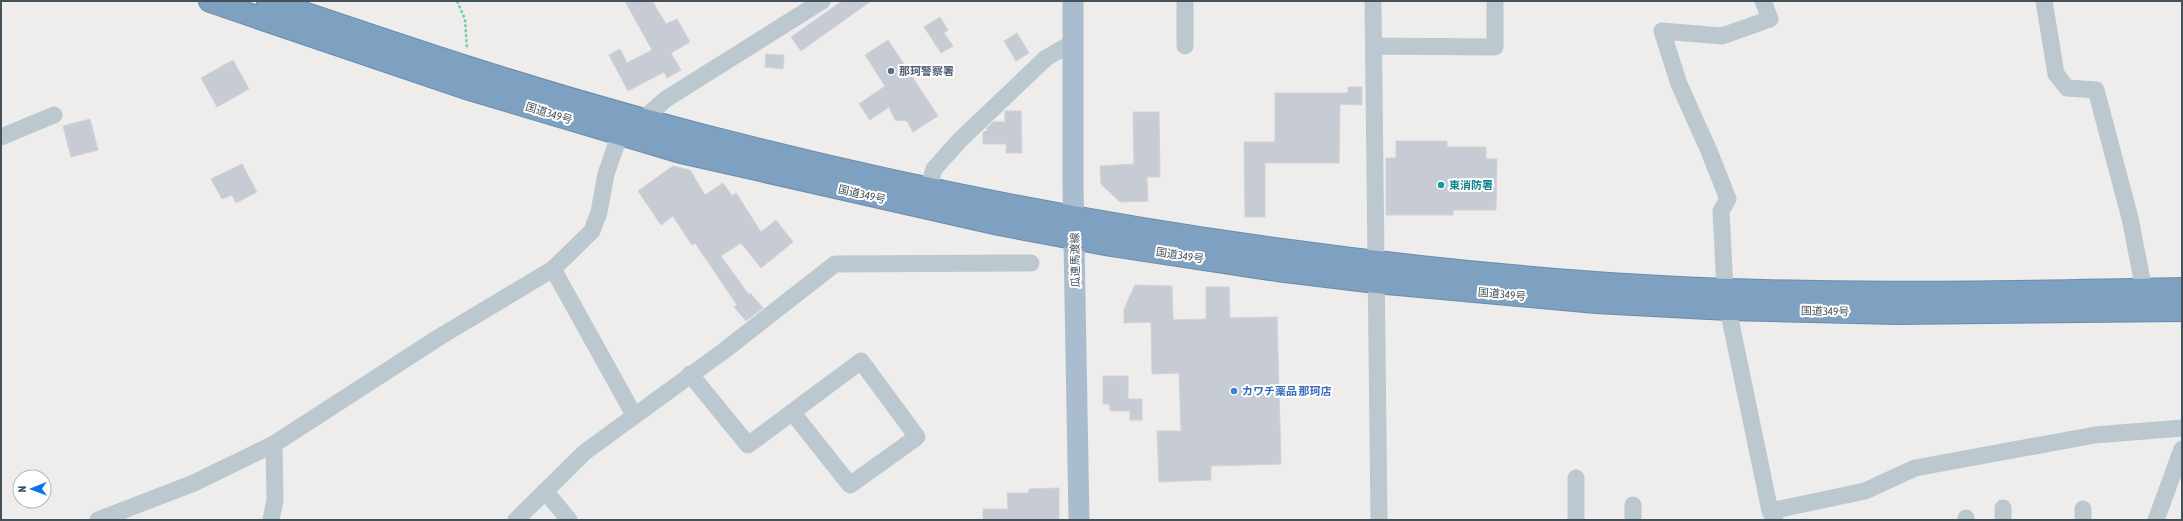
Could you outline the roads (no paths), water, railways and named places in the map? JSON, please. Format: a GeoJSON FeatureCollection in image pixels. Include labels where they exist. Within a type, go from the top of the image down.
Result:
{"type":"FeatureCollection","features":[{"type":"Feature","properties":{"kind":"highway","name":"国道349号"},"geometry":{"type":"LineString","coordinates":[[210,1],[466,88],[620,134],[751,169],[1075,239],[1277,270],[1376,272]]}},
{"type":"Feature","properties":{"kind":"highway","name":"国道349号"},"geometry":{"type":"LineString","coordinates":[[268,1],[468,69],[642,120],[755,149],[928,189],[1074,217],[1281,250],[1376,272],[1596,302],[1895,293],[2182,289]]}},
{"type":"Feature","properties":{"kind":"highway","name":"国道349号"},"geometry":{"type":"LineString","coordinates":[[1726,299],[1897,313],[2182,310]]}},
{"type":"Feature","properties":{"kind":"main road","name":"瓜連馬渡線"},"geometry":{"type":"LineString","coordinates":[[1073,1],[1074,217],[1079,520]]}},
{"type":"Feature","properties":{"kind":"street"},"geometry":{"type":"LineString","coordinates":[[98,520],[194,483],[274,444],[441,336],[553,269],[592,231],[599,212],[606,174],[620,134],[642,120],[666,99],[822,1]]}},
{"type":"Feature","properties":{"kind":"street"},"geometry":{"type":"LineString","coordinates":[[1185,1],[1185,46]]}},
{"type":"Feature","properties":{"kind":"street"},"geometry":{"type":"LineString","coordinates":[[1373,1],[1379,520]]}},
{"type":"Feature","properties":{"kind":"street"},"geometry":{"type":"LineString","coordinates":[[1374,46],[1495,47],[1494,1]]}},
{"type":"Feature","properties":{"kind":"street"},"geometry":{"type":"LineString","coordinates":[[1763,1],[1770,19],[1722,36],[1662,31],[1679,84],[1709,151],[1728,199],[1721,211],[1726,299],[1773,515],[1865,491],[1915,468],[2095,435],[2182,428]]}},
{"type":"Feature","properties":{"kind":"street"},"geometry":{"type":"LineString","coordinates":[[2044,1],[2056,74],[2067,88],[2096,90],[2130,218],[2144,290]]}},
{"type":"Feature","properties":{"kind":"street"},"geometry":{"type":"LineString","coordinates":[[928,189],[934,169],[960,140],[1046,58],[1072,43]]}},
{"type":"Feature","properties":{"kind":"street"},"geometry":{"type":"LineString","coordinates":[[1,137],[54,115]]}},
{"type":"Feature","properties":{"kind":"street"},"geometry":{"type":"LineString","coordinates":[[516,520],[585,452],[690,374],[725,350],[835,264],[1031,263]]}},
{"type":"Feature","properties":{"kind":"street"},"geometry":{"type":"LineString","coordinates":[[553,269],[634,415]]}},
{"type":"Feature","properties":{"kind":"street"},"geometry":{"type":"LineString","coordinates":[[690,374],[748,445],[792,412],[861,361],[917,437],[850,485],[792,412]]}},
{"type":"Feature","properties":{"kind":"street"},"geometry":{"type":"LineString","coordinates":[[271,520],[276,500],[274,444]]}},
{"type":"Feature","properties":{"kind":"street"},"geometry":{"type":"LineString","coordinates":[[2156,520],[2182,449]]}},
{"type":"Feature","properties":{"kind":"street"},"geometry":{"type":"LineString","coordinates":[[1576,478],[1576,520]]}},
{"type":"Feature","properties":{"kind":"street"},"geometry":{"type":"LineString","coordinates":[[545,491],[569,520]]}},
{"type":"Feature","properties":{"kind":"place","name":"那珂警察署"},"geometry":{"type":"Point","coordinates":[891,71]}},
{"type":"Feature","properties":{"kind":"place","name":"東消防署"},"geometry":{"type":"Point","coordinates":[1441,185]}},
{"type":"Feature","properties":{"kind":"place","name":"カワチ薬品 那珂店"},"geometry":{"type":"Point","coordinates":[1234,391]}}]}
